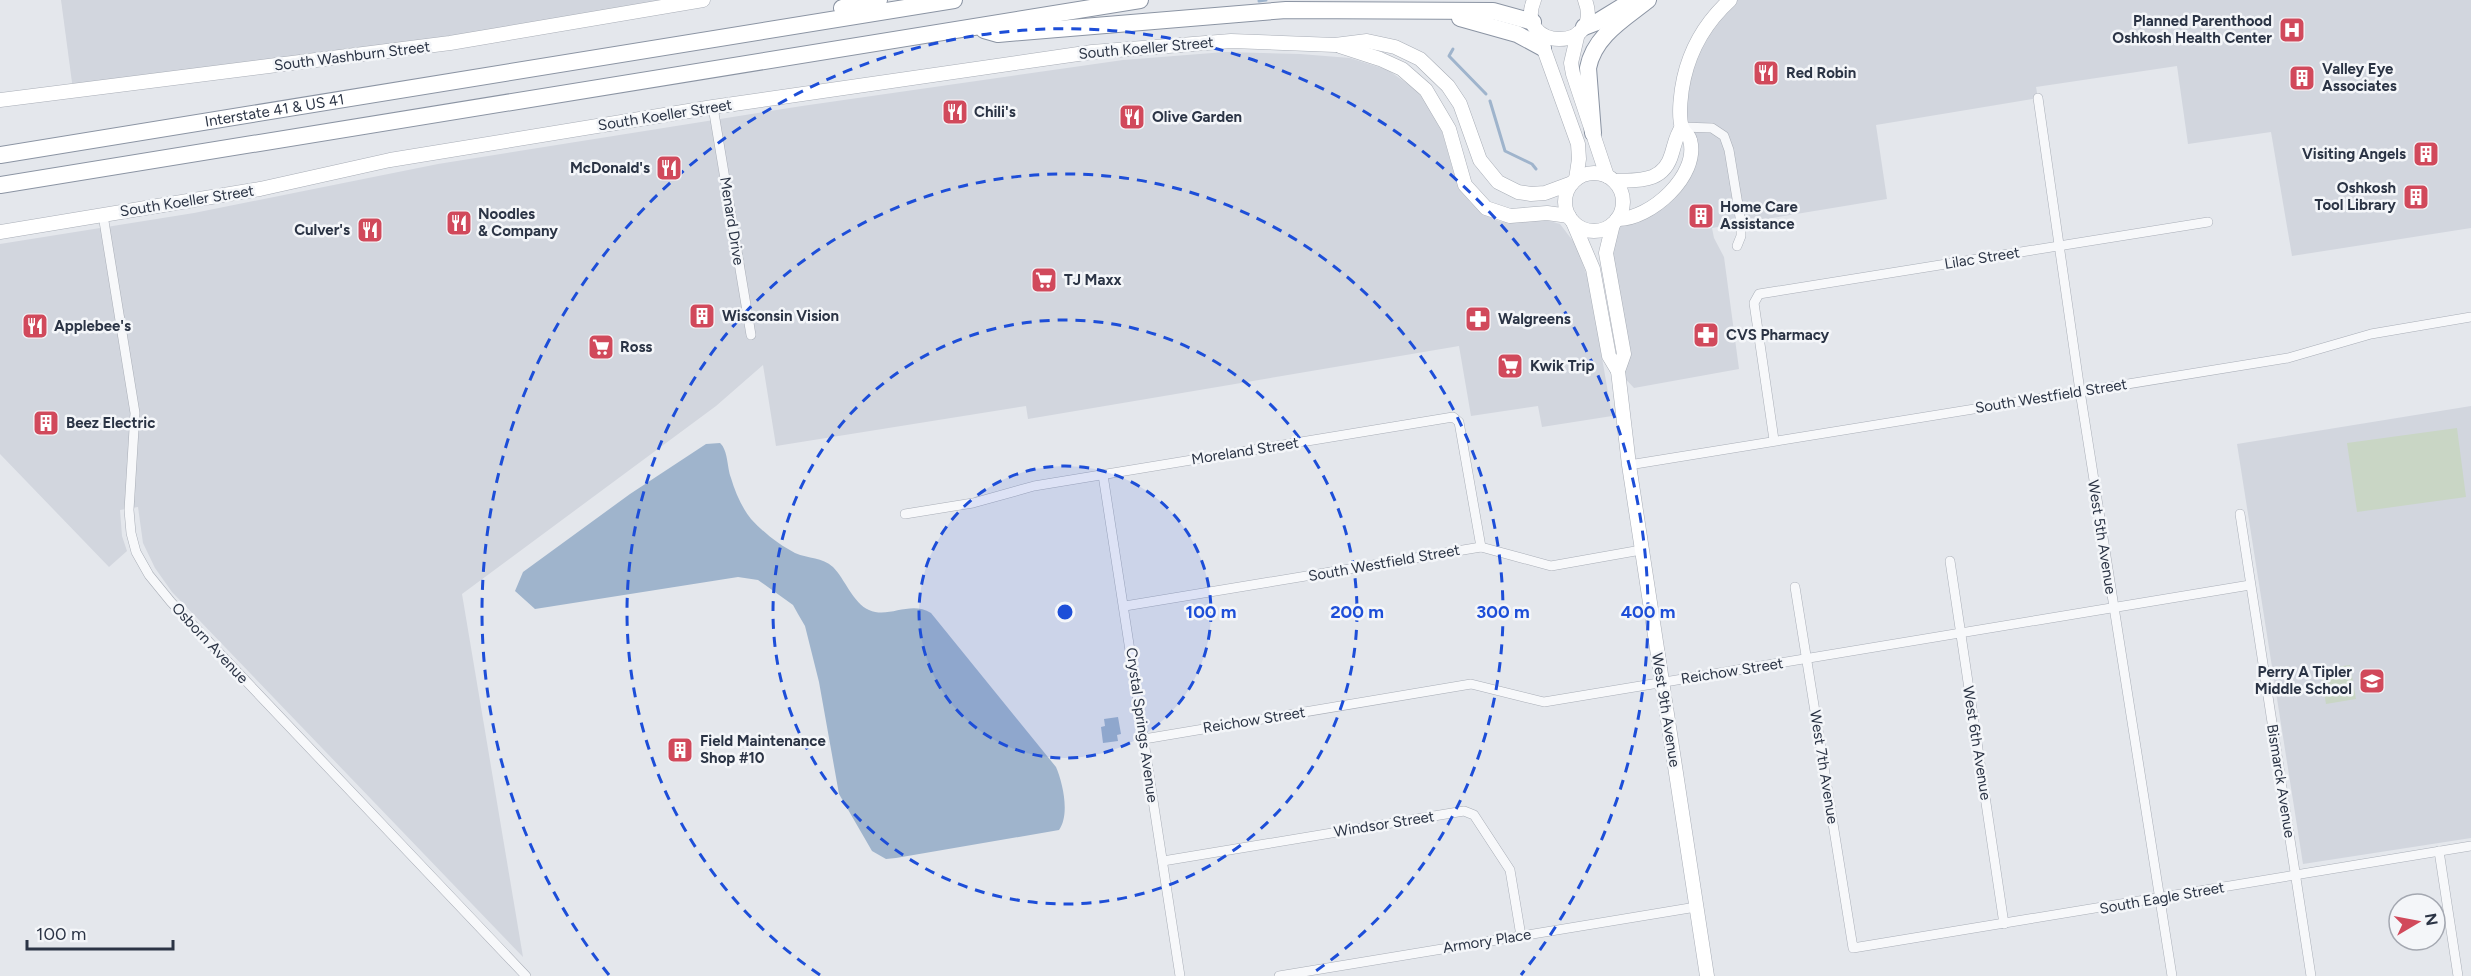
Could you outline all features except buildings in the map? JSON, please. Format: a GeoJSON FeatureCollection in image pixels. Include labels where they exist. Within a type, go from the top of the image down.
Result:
{"type":"FeatureCollection","features":[{"type":"Feature","properties":{"kind":"highway"},"geometry":{"type":"LineString","coordinates":[[795,26],[845,7],[879,0]]}},
{"type":"Feature","properties":{"kind":"highway"},"geometry":{"type":"LineString","coordinates":[[795,26],[954,0]]}},
{"type":"Feature","properties":{"kind":"highway"},"geometry":{"type":"LineString","coordinates":[[0,185],[1140,0]]}},
{"type":"Feature","properties":{"kind":"highway"},"geometry":{"type":"LineString","coordinates":[[1581,30],[1633,0]]}},
{"type":"Feature","properties":{"kind":"highway"},"geometry":{"type":"LineString","coordinates":[[1593,133],[1589,59],[1603,37],[1648,0]]}},
{"type":"Feature","properties":{"kind":"highway"},"geometry":{"type":"LineString","coordinates":[[974,27],[998,34],[1286,10],[1439,13],[1492,11],[1535,26]]}},
{"type":"Feature","properties":{"kind":"highway"},"geometry":{"type":"LineString","coordinates":[[1439,13],[1500,28],[1543,48]]}},
{"type":"Feature","properties":{"kind":"highway","name":"Interstate 41 & US 41"},"geometry":{"type":"LineString","coordinates":[[0,155],[795,26]]}},
{"type":"Feature","properties":{"kind":"street","name":"South Washburn Street"},"geometry":{"type":"LineString","coordinates":[[0,100],[450,43],[703,0]]}},
{"type":"Feature","properties":{"kind":"street"},"geometry":{"type":"LineString","coordinates":[[1534,0],[1531,13],[1578,144],[1579,159],[1574,181],[1565,199],[1571,219],[1593,231],[1604,229],[1615,221],[1626,220],[1653,207],[1670,194],[1680,181],[1688,163],[1690,140],[1682,127],[1682,86],[1694,46],[1708,24],[1730,0]]}},
{"type":"Feature","properties":{"kind":"street"},"geometry":{"type":"LineString","coordinates":[[1585,0],[1588,10],[1571,63],[1593,133],[1611,178],[1623,200],[1615,221]]}},
{"type":"Feature","properties":{"kind":"street"},"geometry":{"type":"LineString","coordinates":[[1535,26],[1544,36],[1562,40],[1581,30]]}},
{"type":"Feature","properties":{"kind":"street","name":"South Koeller Street"},"geometry":{"type":"LineString","coordinates":[[0,232],[260,189],[390,160],[713,107],[1137,47],[1231,41],[1335,45],[1367,41],[1382,43],[1420,59],[1455,95],[1480,160],[1489,173],[1503,185],[1531,194],[1545,193],[1574,181]]}},
{"type":"Feature","properties":{"kind":"street","name":"South Koeller Street"},"geometry":{"type":"LineString","coordinates":[[1335,45],[1395,66],[1426,90],[1449,129],[1465,185],[1486,208],[1510,216],[1547,213],[1571,219]]}},
{"type":"Feature","properties":{"kind":"street","name":"West 5th Avenue"},"geometry":{"type":"LineString","coordinates":[[2038,98],[2113,609],[2172,976]]}},
{"type":"Feature","properties":{"kind":"street","name":"Menard Drive"},"geometry":{"type":"LineString","coordinates":[[713,107],[750,335]]}},
{"type":"Feature","properties":{"kind":"street"},"geometry":{"type":"LineString","coordinates":[[1574,181],[1591,173],[1642,182],[1662,171],[1670,159],[1675,138],[1682,127]]}},
{"type":"Feature","properties":{"kind":"street"},"geometry":{"type":"LineString","coordinates":[[1682,127],[1712,128],[1724,136],[1728,144],[1741,223],[1741,236],[1737,246]]}},
{"type":"Feature","properties":{"kind":"street","name":"Osborn Avenue"},"geometry":{"type":"LineString","coordinates":[[103,215],[135,413],[129,510],[131,533],[139,557],[158,587],[171,602],[526,976]]}},
{"type":"Feature","properties":{"kind":"street","name":"West 9th Avenue"},"geometry":{"type":"LineString","coordinates":[[1571,219],[1593,268],[1609,356],[1618,371],[1641,550],[1707,976]]}},
{"type":"Feature","properties":{"kind":"street","name":"West 9th Avenue"},"geometry":{"type":"LineString","coordinates":[[1615,221],[1606,253],[1624,354],[1618,371]]}},
{"type":"Feature","properties":{"kind":"street","name":"Lilac Street"},"geometry":{"type":"LineString","coordinates":[[1774,440],[1754,303],[1757,297],[1764,293],[2208,222]]}},
{"type":"Feature","properties":{"kind":"street","name":"South Westfield Street"},"geometry":{"type":"LineString","coordinates":[[1629,465],[2288,358],[2372,334],[2471,317]]}},
{"type":"Feature","properties":{"kind":"street","name":"Moreland Street"},"geometry":{"type":"LineString","coordinates":[[905,514],[973,503],[1022,489],[1453,417],[1459,422],[1481,547]]}},
{"type":"Feature","properties":{"kind":"street","name":"Crystal Springs Avenue"},"geometry":{"type":"LineString","coordinates":[[1103,475],[1125,606],[1180,976]]}},
{"type":"Feature","properties":{"kind":"street","name":"Bismarck Avenue"},"geometry":{"type":"LineString","coordinates":[[2240,514],[2311,976]]}},
{"type":"Feature","properties":{"kind":"street","name":"South Westfield Street"},"geometry":{"type":"LineString","coordinates":[[1125,606],[1481,547],[1551,566],[1641,550]]}},
{"type":"Feature","properties":{"kind":"street","name":"West 6th Avenue"},"geometry":{"type":"LineString","coordinates":[[1950,561],[2004,924]]}},
{"type":"Feature","properties":{"kind":"street","name":"Reichow Street"},"geometry":{"type":"LineString","coordinates":[[1144,738],[1472,684],[1545,702],[2250,585]]}},
{"type":"Feature","properties":{"kind":"street","name":"West 7th Avenue"},"geometry":{"type":"LineString","coordinates":[[1795,586],[1853,948]]}},
{"type":"Feature","properties":{"kind":"street","name":"Windsor Street"},"geometry":{"type":"LineString","coordinates":[[1163,861],[1464,811],[1474,815],[1510,870],[1521,936]]}},
{"type":"Feature","properties":{"kind":"street","name":"South Eagle Street"},"geometry":{"type":"LineString","coordinates":[[1853,948],[2471,846]]}},
{"type":"Feature","properties":{"kind":"street"},"geometry":{"type":"LineString","coordinates":[[2439,851],[2458,976]]}},
{"type":"Feature","properties":{"kind":"street","name":"Armory Place"},"geometry":{"type":"LineString","coordinates":[[1279,976],[1696,907]]}},
{"type":"Feature","properties":{"kind":"shaded area"},"geometry":{"type":"Polygon","coordinates":[[[61,0],[703,0],[450,43],[73,90],[61,0]]]}},
{"type":"Feature","properties":{"kind":"shaded area"},"geometry":{"type":"Polygon","coordinates":[[[1730,0],[2471,0],[2471,228],[2292,256],[2271,132],[2188,144],[2177,66],[2036,87],[2038,98],[1876,125],[1887,199],[1712,228],[1714,238],[1724,257],[1739,369],[1634,388],[1618,371],[1624,354],[1608,267],[1617,219],[1644,211],[1688,163],[1682,127],[1684,77],[1730,0]]]}},
{"type":"Feature","properties":{"kind":"shaded area"},"geometry":{"type":"Polygon","coordinates":[[[1225,52],[1350,58],[1388,70],[1415,89],[1427,103],[1441,128],[1456,181],[1470,202],[1493,219],[1503,222],[1546,220],[1560,224],[1576,245],[1589,282],[1612,416],[1542,427],[1538,406],[1471,416],[1459,346],[1028,419],[1026,406],[776,446],[763,365],[716,406],[462,594],[523,957],[172,592],[155,568],[143,543],[138,507],[120,510],[122,536],[127,551],[109,567],[0,454],[0,244],[194,213],[438,164],[802,106],[1123,60],[1225,52]]]}},
{"type":"Feature","properties":{"kind":"shaded area","name":"Perry A Tipler Middle School"},"geometry":{"type":"Polygon","coordinates":[[[2471,406],[2471,838],[2303,864],[2237,444],[2471,406]]]}},
{"type":"Feature","properties":{"kind":"green space"},"geometry":{"type":"Polygon","coordinates":[[[2457,428],[2466,497],[2357,512],[2347,443],[2457,428]]]}},
{"type":"Feature","properties":{"kind":"green space"},"geometry":{"type":"Polygon","coordinates":[[[2350,665],[2356,699],[2326,704],[2320,669],[2350,665]]]}},
{"type":"Feature","properties":{"kind":"water"},"geometry":{"type":"Polygon","coordinates":[[[720,443],[725,450],[730,474],[742,505],[751,519],[772,538],[795,553],[829,564],[858,602],[869,610],[884,612],[915,608],[931,613],[1056,767],[1063,790],[1065,808],[1059,830],[896,858],[886,859],[872,851],[839,794],[819,682],[805,626],[793,605],[758,580],[738,577],[535,609],[515,591],[523,572],[630,494],[706,444],[720,443]]]}},
{"type":"Feature","properties":{"kind":"water"},"geometry":{"type":"Polygon","coordinates":[[[1118,717],[1121,734],[1117,735],[1118,741],[1103,743],[1101,727],[1105,726],[1104,719],[1118,717]]]}},
{"type":"Feature","properties":{"kind":"waterway"},"geometry":{"type":"LineString","coordinates":[[1259,1],[1266,0]]}},
{"type":"Feature","properties":{"kind":"waterway"},"geometry":{"type":"LineString","coordinates":[[1453,49],[1449,56],[1486,94]]}},
{"type":"Feature","properties":{"kind":"waterway"},"geometry":{"type":"LineString","coordinates":[[1490,101],[1505,151],[1532,164],[1536,169]]}},
{"type":"Feature","properties":{"kind":"place","name":"Planned Parenthood Oshkosh Health Center"},"geometry":{"type":"Point","coordinates":[2292,30]}},
{"type":"Feature","properties":{"kind":"place","name":"Red Robin"},"geometry":{"type":"Point","coordinates":[1766,73]}},
{"type":"Feature","properties":{"kind":"place","name":"Valley Eye Associates"},"geometry":{"type":"Point","coordinates":[2302,78]}},
{"type":"Feature","properties":{"kind":"place","name":"Chili's"},"geometry":{"type":"Point","coordinates":[955,112]}},
{"type":"Feature","properties":{"kind":"place","name":"Olive Garden"},"geometry":{"type":"Point","coordinates":[1132,117]}},
{"type":"Feature","properties":{"kind":"place","name":"Visiting Angels"},"geometry":{"type":"Point","coordinates":[2426,154]}},
{"type":"Feature","properties":{"kind":"place","name":"McDonald's"},"geometry":{"type":"Point","coordinates":[669,168]}},
{"type":"Feature","properties":{"kind":"place","name":"Oshkosh Tool Library"},"geometry":{"type":"Point","coordinates":[2416,197]}},
{"type":"Feature","properties":{"kind":"place","name":"Home Care Assistance"},"geometry":{"type":"Point","coordinates":[1701,216]}},
{"type":"Feature","properties":{"kind":"place","name":"Noodles & Company"},"geometry":{"type":"Point","coordinates":[459,223]}},
{"type":"Feature","properties":{"kind":"place","name":"Culver's"},"geometry":{"type":"Point","coordinates":[370,230]}},
{"type":"Feature","properties":{"kind":"place","name":"TJ Maxx"},"geometry":{"type":"Point","coordinates":[1044,280]}},
{"type":"Feature","properties":{"kind":"place","name":"Wisconsin Vision"},"geometry":{"type":"Point","coordinates":[702,316]}},
{"type":"Feature","properties":{"kind":"place","name":"Walgreens"},"geometry":{"type":"Point","coordinates":[1478,319]}},
{"type":"Feature","properties":{"kind":"place","name":"Applebee's"},"geometry":{"type":"Point","coordinates":[35,326]}},
{"type":"Feature","properties":{"kind":"place","name":"CVS Pharmacy"},"geometry":{"type":"Point","coordinates":[1706,335]}},
{"type":"Feature","properties":{"kind":"place","name":"Ross"},"geometry":{"type":"Point","coordinates":[601,347]}},
{"type":"Feature","properties":{"kind":"place","name":"Kwik Trip"},"geometry":{"type":"Point","coordinates":[1510,366]}},
{"type":"Feature","properties":{"kind":"place","name":"Beez Electric"},"geometry":{"type":"Point","coordinates":[46,423]}},
{"type":"Feature","properties":{"kind":"place","name":"Perry A Tipler Middle School"},"geometry":{"type":"Point","coordinates":[2372,681]}},
{"type":"Feature","properties":{"kind":"place","name":"Field Maintenance Shop #10"},"geometry":{"type":"Point","coordinates":[680,750]}}]}
